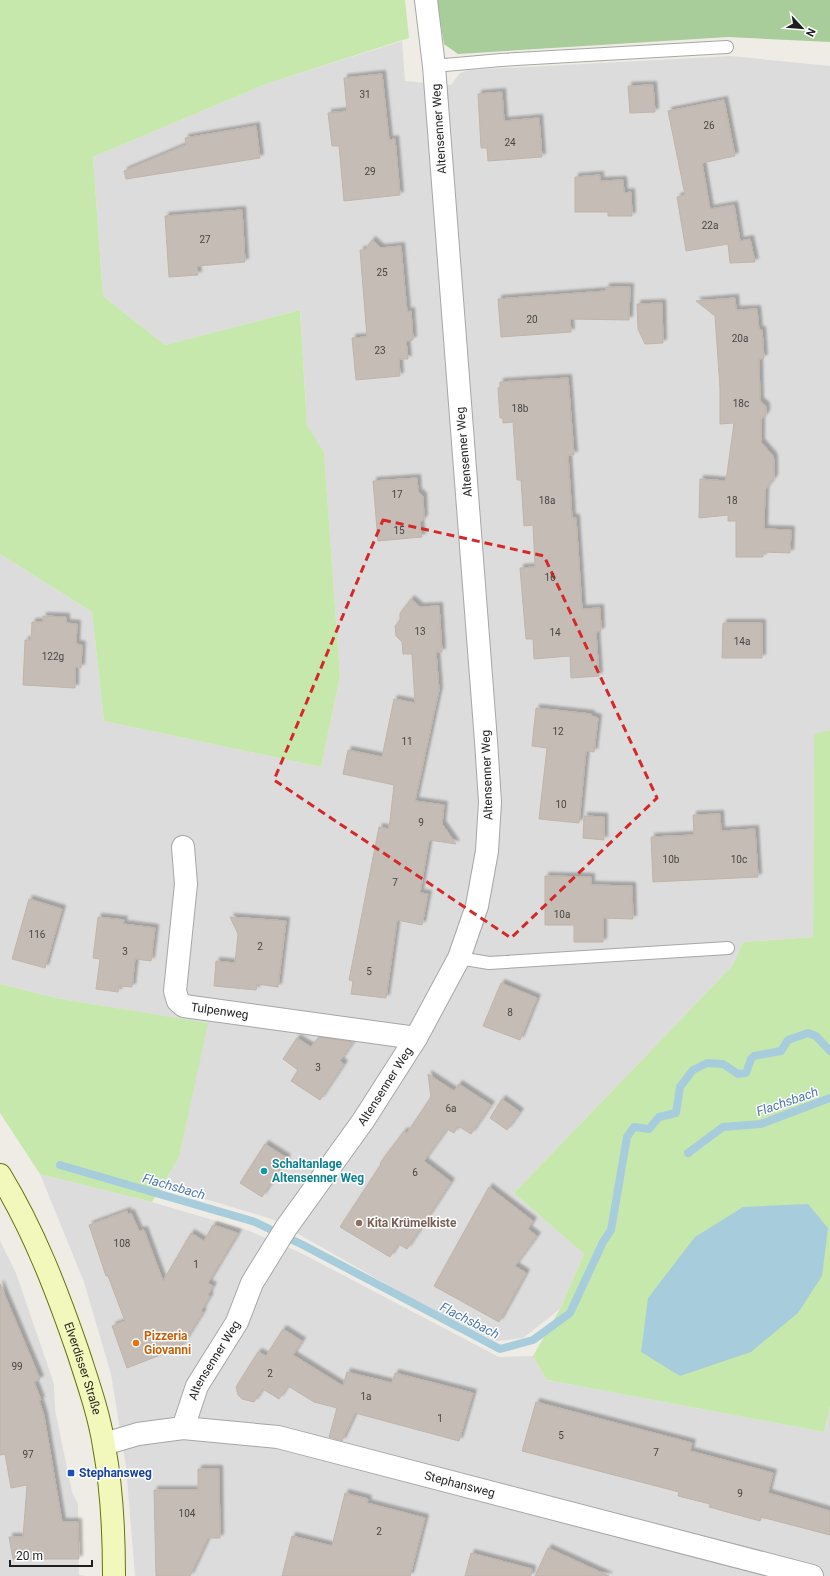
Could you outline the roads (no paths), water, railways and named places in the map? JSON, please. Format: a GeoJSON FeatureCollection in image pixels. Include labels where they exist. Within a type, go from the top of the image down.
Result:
{"type":"FeatureCollection","features":[{"type":"Feature","properties":{"kind":"main road","name":"Elverdisser Straße"},"geometry":{"type":"LineString","coordinates":[[0,1175],[19,1207],[47,1266],[89,1385],[104,1444],[114,1536],[114,1576]]}},
{"type":"Feature","properties":{"kind":"street","name":"Altensenner Weg"},"geometry":{"type":"LineString","coordinates":[[183,1428],[197,1386],[237,1322],[252,1283],[280,1236],[363,1121],[416,1038],[459,958],[477,906],[487,851],[490,802],[434,66],[426,0]]}},
{"type":"Feature","properties":{"kind":"street","name":"Tulpenweg"},"geometry":{"type":"LineString","coordinates":[[182,847],[186,884],[175,991],[178,1001],[184,1006],[416,1038]]}},
{"type":"Feature","properties":{"kind":"street","name":"Stephansweg"},"geometry":{"type":"LineString","coordinates":[[104,1444],[138,1434],[183,1428],[278,1436],[812,1576]]}},
{"type":"Feature","properties":{"kind":"lane"},"geometry":{"type":"LineString","coordinates":[[434,66],[501,60],[727,47]]}},
{"type":"Feature","properties":{"kind":"lane"},"geometry":{"type":"LineString","coordinates":[[459,958],[489,963],[728,948]]}},
{"type":"Feature","properties":{"kind":"water"},"geometry":{"type":"Polygon","coordinates":[[[808,1204],[828,1228],[822,1276],[798,1313],[751,1352],[680,1376],[641,1352],[648,1298],[695,1237],[743,1207],[808,1204]]]}},
{"type":"Feature","properties":{"kind":"waterway","name":"Flachsbach"},"geometry":{"type":"LineString","coordinates":[[60,1165],[255,1222],[303,1245],[500,1349],[533,1340],[570,1313],[603,1242],[611,1230],[627,1137],[634,1127],[649,1129],[659,1117],[676,1113],[680,1087],[693,1070],[707,1063],[723,1064],[738,1074],[746,1073],[751,1059],[754,1056],[781,1051],[788,1040],[808,1033],[816,1036],[830,1051]]}},
{"type":"Feature","properties":{"kind":"waterway","name":"Flachsbach"},"geometry":{"type":"LineString","coordinates":[[688,1153],[723,1127],[761,1124],[830,1098]]}},
{"type":"Feature","properties":{"kind":"place","name":"Schaltanlage Altensenner Weg"},"geometry":{"type":"Point","coordinates":[264,1171]}},
{"type":"Feature","properties":{"kind":"place","name":"Kita Krümelkiste"},"geometry":{"type":"Point","coordinates":[359,1223]}},
{"type":"Feature","properties":{"kind":"place","name":"Pizzeria Giovanni"},"geometry":{"type":"Point","coordinates":[136,1343]}},
{"type":"Feature","properties":{"kind":"place","name":"Stephansweg"},"geometry":{"type":"Point","coordinates":[71,1473]}}]}
